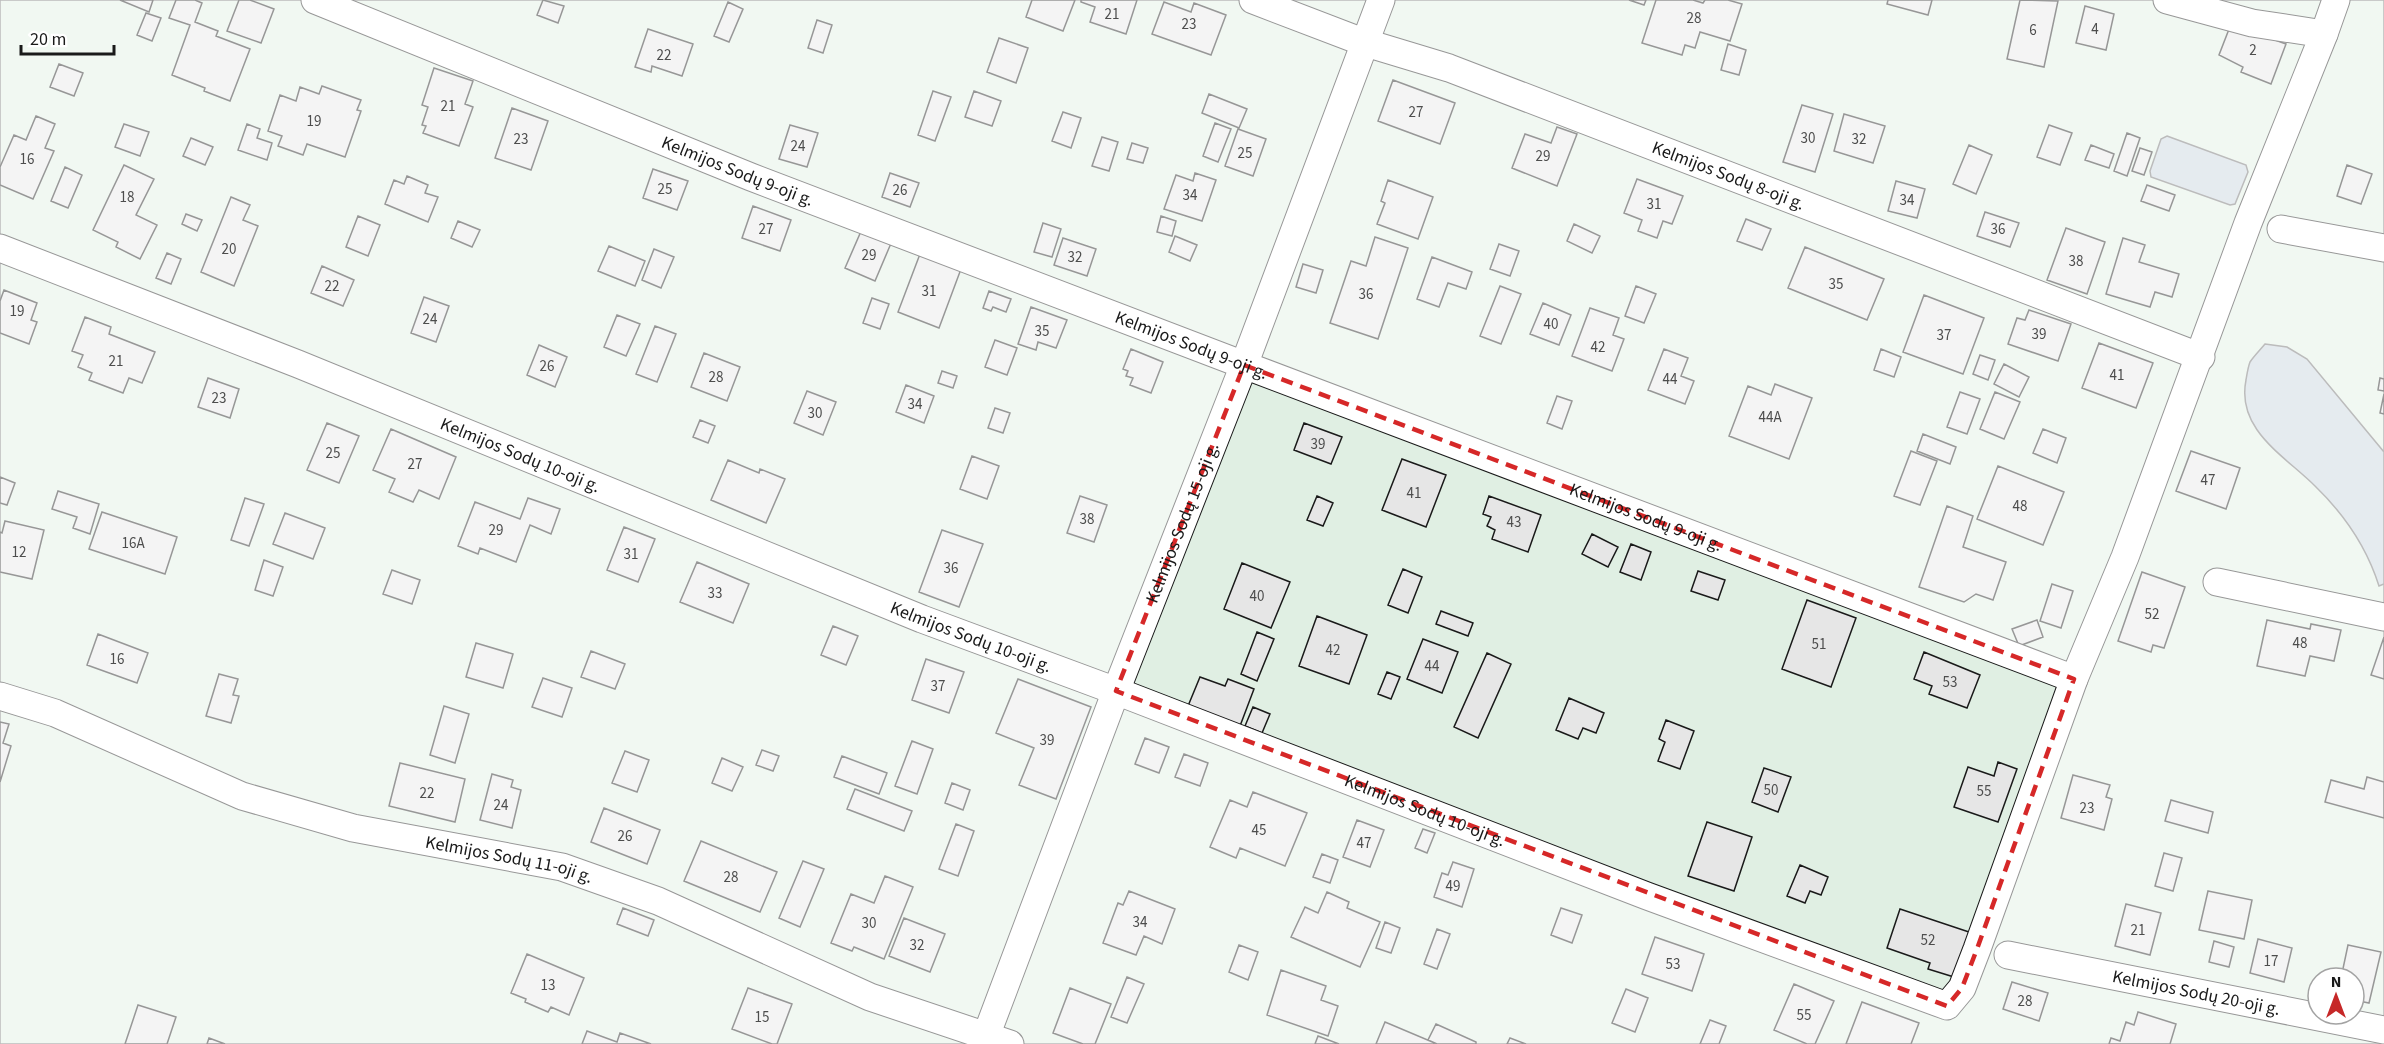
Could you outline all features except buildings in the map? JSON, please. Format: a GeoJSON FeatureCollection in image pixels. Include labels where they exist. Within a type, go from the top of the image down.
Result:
{"type":"FeatureCollection","features":[{"type":"Feature","properties":{"kind":"street","name":"Kelmijos Sodų 9-oji g."},"geometry":{"type":"LineString","coordinates":[[315,0],[751,177],[2074,679]]}},
{"type":"Feature","properties":{"kind":"street","name":"Kelmijos Sodų 8-oji g."},"geometry":{"type":"LineString","coordinates":[[1253,0],[1363,42],[1449,68],[2200,357]]}},
{"type":"Feature","properties":{"kind":"street","name":"Kelmijos Sodų 15-oji g."},"geometry":{"type":"LineString","coordinates":[[993,1041],[1116,691],[1244,365],[1363,42],[1381,0]]}},
{"type":"Feature","properties":{"kind":"street"},"geometry":{"type":"LineString","coordinates":[[2167,0],[2252,23],[2324,34]]}},
{"type":"Feature","properties":{"kind":"street"},"geometry":{"type":"LineString","coordinates":[[2074,679],[2125,557],[2248,223],[2336,0]]}},
{"type":"Feature","properties":{"kind":"street"},"geometry":{"type":"LineString","coordinates":[[2282,229],[2384,248]]}},
{"type":"Feature","properties":{"kind":"street","name":"Kelmijos Sodų 10-oji g."},"geometry":{"type":"LineString","coordinates":[[0,248],[298,364],[922,619],[1116,691],[1624,887],[1947,1006],[1962,988],[2074,679]]}},
{"type":"Feature","properties":{"kind":"street"},"geometry":{"type":"LineString","coordinates":[[2217,582],[2384,617]]}},
{"type":"Feature","properties":{"kind":"street","name":"Kelmijos Sodų 11-oji g."},"geometry":{"type":"LineString","coordinates":[[0,696],[56,713],[242,796],[353,828],[562,867],[658,901],[870,996],[993,1041]]}},
{"type":"Feature","properties":{"kind":"street","name":"Kelmijos Sodų 20-oji g."},"geometry":{"type":"LineString","coordinates":[[2008,955],[2384,1030]]}},
{"type":"Feature","properties":{"kind":"highlighted area"},"geometry":{"type":"Polygon","coordinates":[[[1244,365],[2074,679],[1962,988],[1947,1006],[1116,691],[1244,365]]]}},
{"type":"Feature","properties":{"kind":"green space"},"geometry":{"type":"Polygon","coordinates":[[[0,0],[2384,0],[2384,1044],[0,1044],[0,0]]]}},
{"type":"Feature","properties":{"kind":"shaded area"},"geometry":{"type":"Polygon","coordinates":[[[2167,136],[2246,165],[2248,172],[2235,204],[2230,205],[2151,177],[2150,171],[2161,139],[2167,136]]]}},
{"type":"Feature","properties":{"kind":"shaded area"},"geometry":{"type":"Polygon","coordinates":[[[2265,344],[2287,347],[2307,359],[2384,452],[2384,584],[2379,586],[2361,545],[2336,508],[2277,452],[2256,428],[2248,413],[2245,398],[2248,368],[2250,362],[2265,344]]]}}]}
